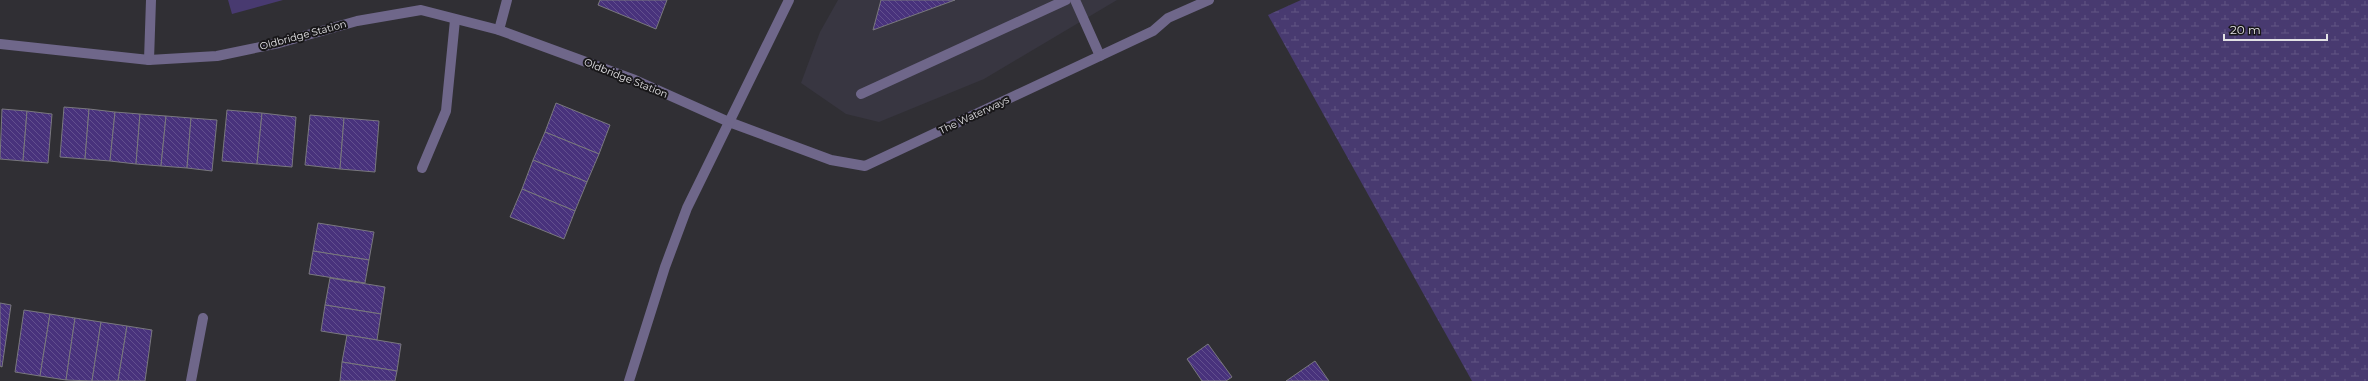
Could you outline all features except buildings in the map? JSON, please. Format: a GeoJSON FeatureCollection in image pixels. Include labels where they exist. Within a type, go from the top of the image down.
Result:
{"type":"FeatureCollection","features":[{"type":"Feature","properties":{"kind":"street"},"geometry":{"type":"LineString","coordinates":[[149,60],[151,0]]}},
{"type":"Feature","properties":{"kind":"street"},"geometry":{"type":"LineString","coordinates":[[498,30],[507,0]]}},
{"type":"Feature","properties":{"kind":"street"},"geometry":{"type":"LineString","coordinates":[[629,381],[687,208],[789,0]]}},
{"type":"Feature","properties":{"kind":"street"},"geometry":{"type":"LineString","coordinates":[[861,94],[1066,0]]}},
{"type":"Feature","properties":{"kind":"street"},"geometry":{"type":"LineString","coordinates":[[1076,0],[1100,56]]}},
{"type":"Feature","properties":{"kind":"street","name":"The Waterways"},"geometry":{"type":"LineString","coordinates":[[729,122],[831,160],[865,166],[1153,31],[1168,18],[1209,0]]}},
{"type":"Feature","properties":{"kind":"street","name":"Oldbridge Station"},"geometry":{"type":"LineString","coordinates":[[0,44],[149,60],[217,56],[279,43],[356,21],[420,10],[498,30],[635,80],[729,122]]}},
{"type":"Feature","properties":{"kind":"street"},"geometry":{"type":"LineString","coordinates":[[422,168],[446,111],[455,20]]}},
{"type":"Feature","properties":{"kind":"street"},"geometry":{"type":"LineString","coordinates":[[191,381],[203,318]]}},
{"type":"Feature","properties":{"kind":"shaded area"},"geometry":{"type":"Polygon","coordinates":[[[838,0],[1117,0],[984,79],[879,122],[846,114],[801,83],[820,32],[838,0]]]}},
{"type":"Feature","properties":{"kind":"green space"},"geometry":{"type":"Polygon","coordinates":[[[228,0],[283,0],[232,14],[228,0]]]}},
{"type":"Feature","properties":{"kind":"green space"},"geometry":{"type":"Polygon","coordinates":[[[1301,0],[2368,0],[2368,381],[1472,381],[1268,15],[1301,0]]]}}]}
